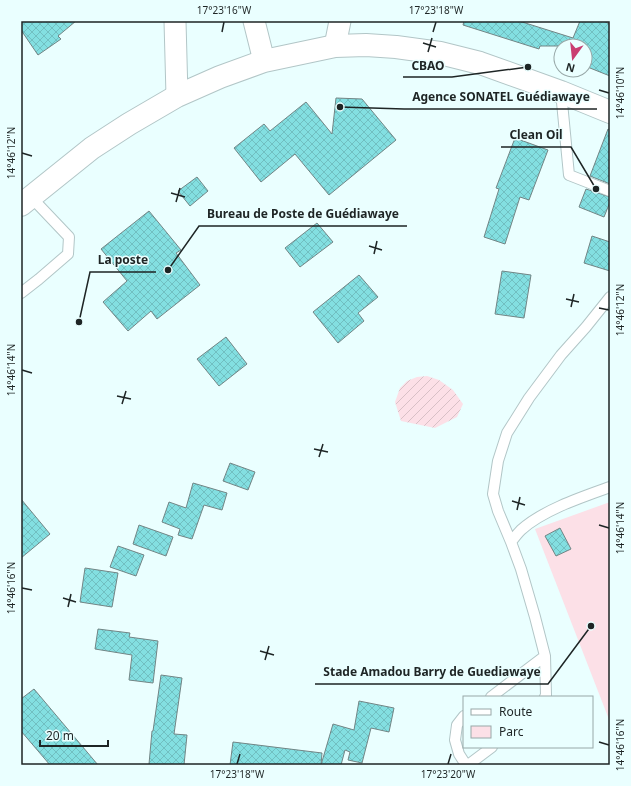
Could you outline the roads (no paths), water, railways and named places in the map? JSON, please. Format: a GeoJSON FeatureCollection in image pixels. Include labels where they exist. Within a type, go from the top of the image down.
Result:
{"type":"FeatureCollection","features":[{"type":"Feature","properties":{"kind":"main road"},"geometry":{"type":"LineString","coordinates":[[26,201],[92,148],[177,96],[220,77],[264,61],[335,46],[366,45],[396,47],[440,53],[480,63],[561,92],[610,112]]}},
{"type":"Feature","properties":{"kind":"street"},"geometry":{"type":"LineString","coordinates":[[175,21],[177,96]]}},
{"type":"Feature","properties":{"kind":"street"},"geometry":{"type":"LineString","coordinates":[[254,21],[264,61]]}},
{"type":"Feature","properties":{"kind":"street"},"geometry":{"type":"LineString","coordinates":[[335,46],[340,21]]}},
{"type":"Feature","properties":{"kind":"lane"},"geometry":{"type":"LineString","coordinates":[[561,92],[569,175],[610,191]]}},
{"type":"Feature","properties":{"kind":"lane"},"geometry":{"type":"LineString","coordinates":[[21,293],[68,254],[69,237],[26,201]]}},
{"type":"Feature","properties":{"kind":"lane"},"geometry":{"type":"LineString","coordinates":[[545,696],[545,656],[535,617],[521,569],[498,511],[493,494],[498,461],[508,433],[529,398],[561,355],[586,328],[610,297]]}},
{"type":"Feature","properties":{"kind":"lane"},"geometry":{"type":"LineString","coordinates":[[511,542],[521,531],[537,518],[571,501],[610,487]]}},
{"type":"Feature","properties":{"kind":"lane"},"geometry":{"type":"LineString","coordinates":[[492,696],[545,656]]}},
{"type":"Feature","properties":{"kind":"lane"},"geometry":{"type":"LineString","coordinates":[[463,717],[457,726],[455,740],[459,754],[467,765],[491,748]]}},
{"type":"Feature","properties":{"kind":"place","name":"CBAO"},"geometry":{"type":"Point","coordinates":[528,67]}},
{"type":"Feature","properties":{"kind":"place","name":"Agence SONATEL Guédiawaye"},"geometry":{"type":"Point","coordinates":[340,107]}},
{"type":"Feature","properties":{"kind":"place","name":"Clean Oil"},"geometry":{"type":"Point","coordinates":[596,189]}},
{"type":"Feature","properties":{"kind":"place","name":"Bureau de Poste de Guédiawaye"},"geometry":{"type":"Point","coordinates":[168,270]}},
{"type":"Feature","properties":{"kind":"place","name":"La poste"},"geometry":{"type":"Point","coordinates":[79,322]}},
{"type":"Feature","properties":{"kind":"place","name":"Stade Amadou Barry de Guediawaye"},"geometry":{"type":"Point","coordinates":[591,626]}}]}
